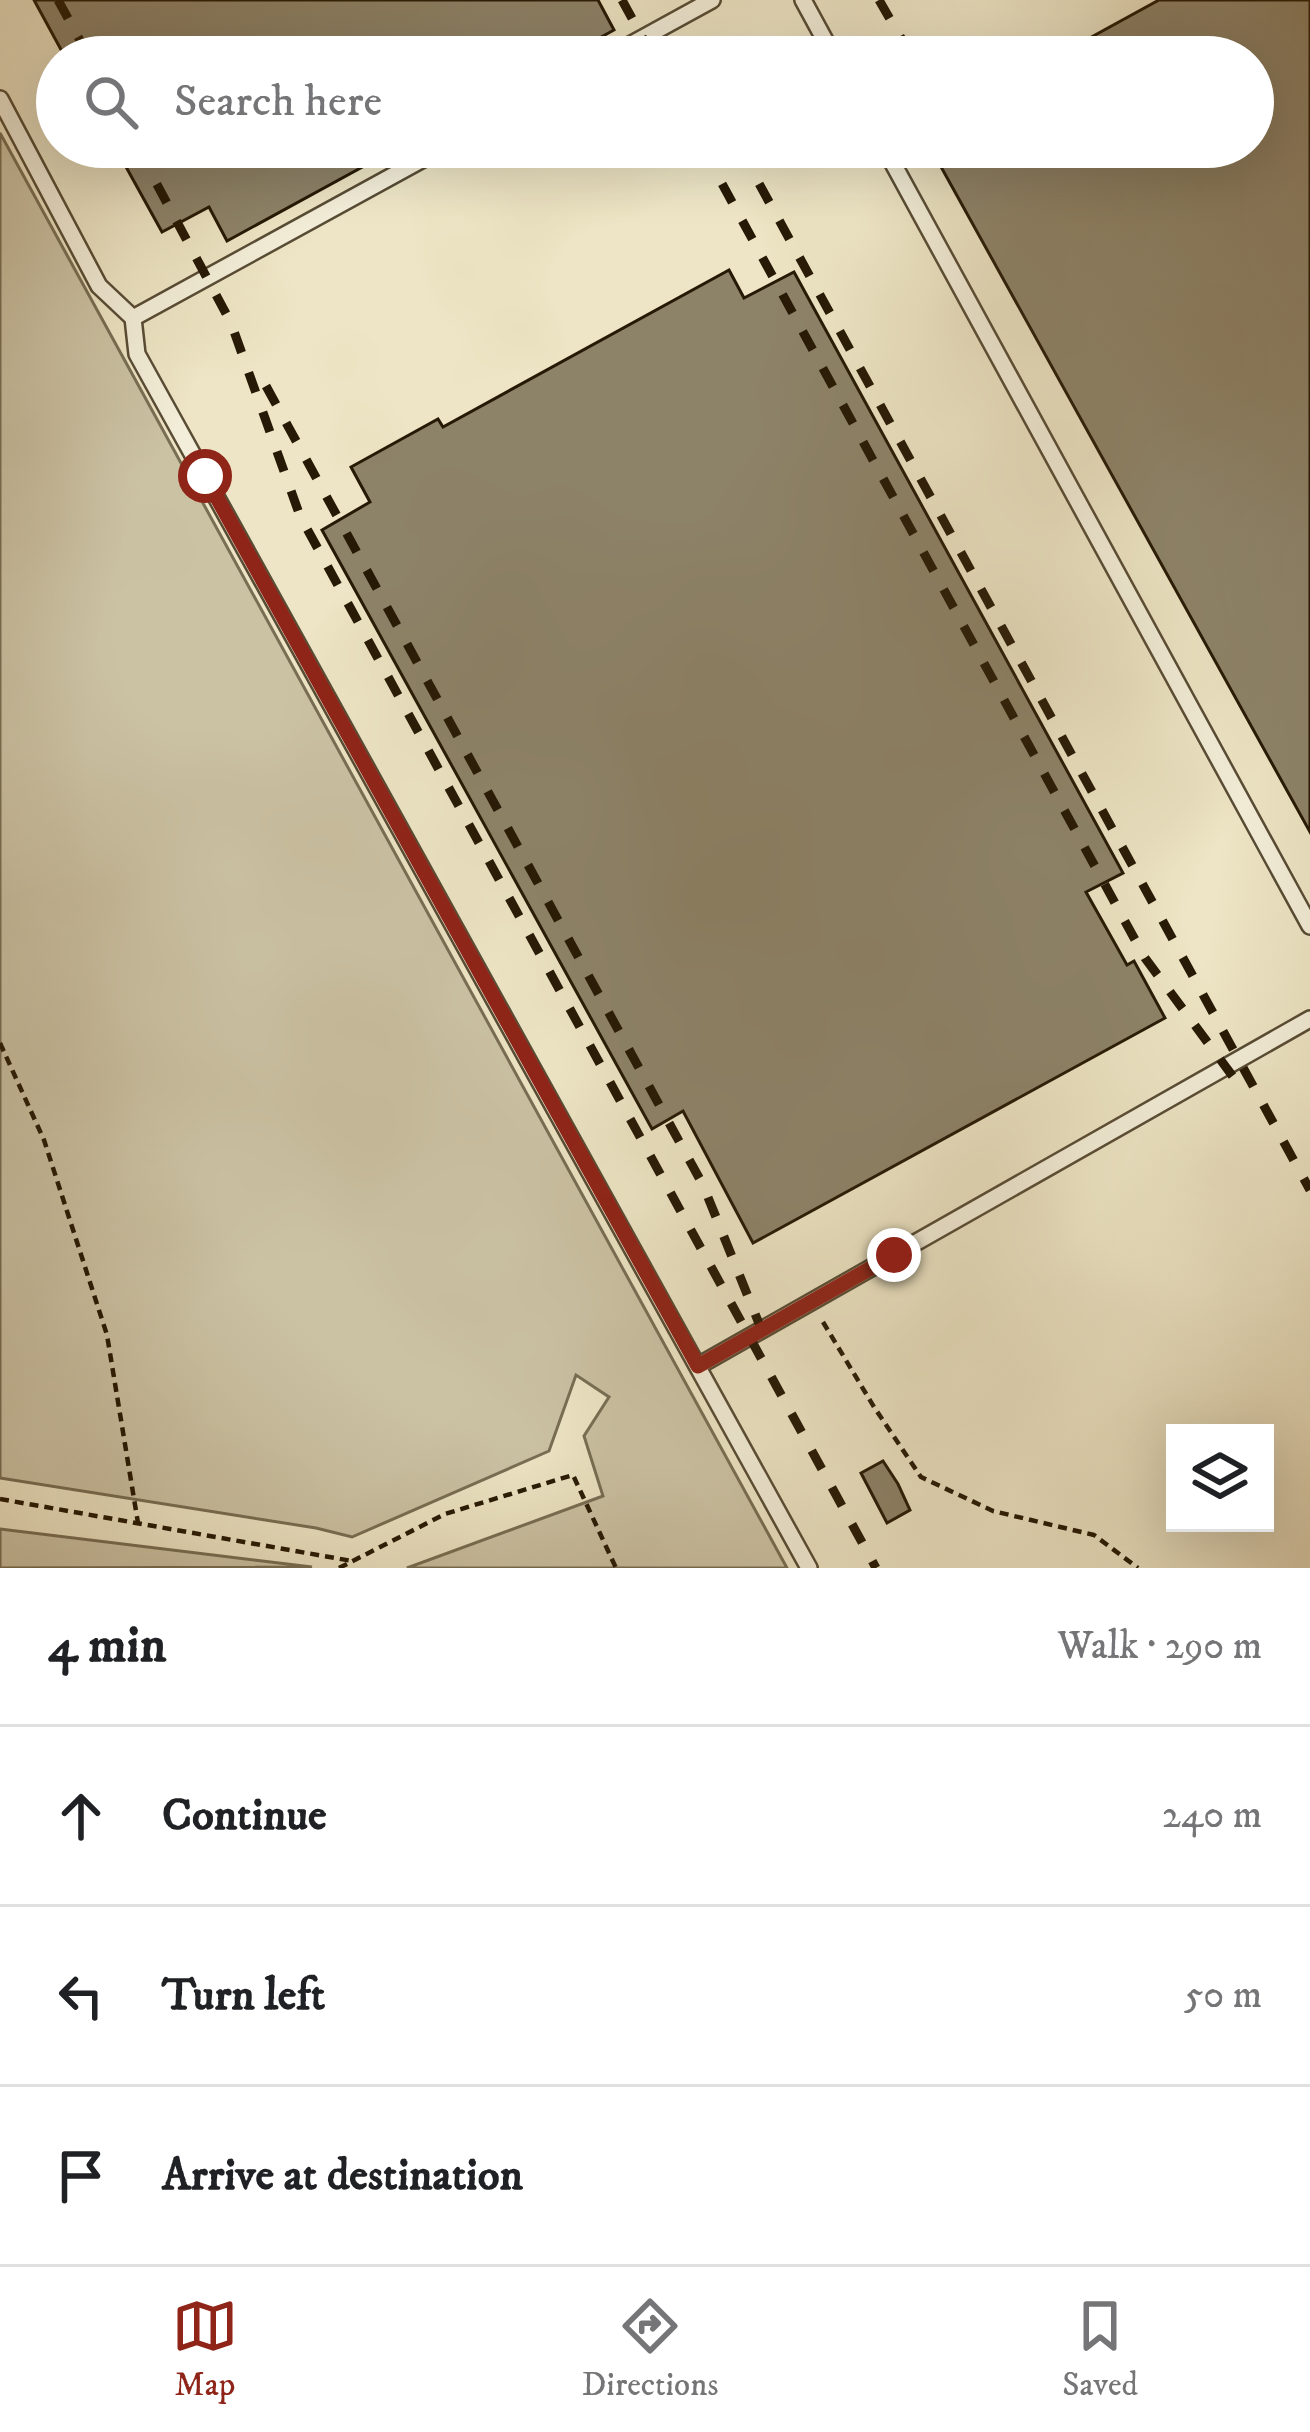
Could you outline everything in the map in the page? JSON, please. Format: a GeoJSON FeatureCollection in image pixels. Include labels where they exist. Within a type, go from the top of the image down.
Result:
{"type":"FeatureCollection","features":[{"type":"Feature","properties":{"kind":"lane"},"geometry":{"type":"LineString","coordinates":[[646,36],[712,0]]}},
{"type":"Feature","properties":{"kind":"lane"},"geometry":{"type":"LineString","coordinates":[[803,0],[823,36]]}},
{"type":"Feature","properties":{"kind":"lane"},"geometry":{"type":"LineString","coordinates":[[0,99],[36,167]]}},
{"type":"Feature","properties":{"kind":"lane"},"geometry":{"type":"LineString","coordinates":[[37,168],[99,286],[134,318],[137,354],[809,1568]]}},
{"type":"Feature","properties":{"kind":"lane"},"geometry":{"type":"LineString","coordinates":[[134,318],[407,168]]}},
{"type":"Feature","properties":{"kind":"lane"},"geometry":{"type":"LineString","coordinates":[[895,168],[1310,926]]}},
{"type":"Feature","properties":{"kind":"lane"},"geometry":{"type":"LineString","coordinates":[[698,1366],[1310,1019]]}},
{"type":"Feature","properties":{"kind":"path"},"geometry":{"type":"LineString","coordinates":[[0,1043],[44,1140],[107,1335],[138,1523]]}},
{"type":"Feature","properties":{"kind":"path"},"geometry":{"type":"LineString","coordinates":[[811,1302],[921,1477],[993,1510],[1094,1535],[1138,1568]]}},
{"type":"Feature","properties":{"kind":"path"},"geometry":{"type":"LineString","coordinates":[[339,1568],[445,1514],[573,1475],[616,1568]]}},
{"type":"Feature","properties":{"kind":"path"},"geometry":{"type":"LineString","coordinates":[[0,1498],[352,1561]]}},
{"type":"Feature","properties":{"kind":"shaded area"},"geometry":{"type":"Polygon","coordinates":[[[0,133],[787,1568],[407,1568],[603,1496],[584,1436],[609,1397],[576,1375],[549,1451],[352,1537],[0,1478],[0,133]]]}},
{"type":"Feature","properties":{"kind":"shaded area"},"geometry":{"type":"Polygon","coordinates":[[[0,1529],[312,1567],[0,1568],[0,1529]]]}},
{"type":"Feature","properties":{"kind":"building"},"geometry":{"type":"Polygon","coordinates":[[[34,0],[598,0],[614,30],[603,36],[54,36],[34,0]]]}},
{"type":"Feature","properties":{"kind":"building"},"geometry":{"type":"Polygon","coordinates":[[[1159,0],[1310,0],[1310,832],[942,168],[1274,168],[1274,36],[1093,36],[1159,0]]]}},
{"type":"Feature","properties":{"kind":"building"},"geometry":{"type":"Polygon","coordinates":[[[127,168],[361,168],[227,241],[209,207],[162,232],[127,168]]]}},
{"type":"Feature","properties":{"kind":"building"},"geometry":{"type":"Polygon","coordinates":[[[729,270],[744,298],[794,272],[1123,873],[1086,892],[1127,965],[1134,961],[1165,1018],[753,1243],[683,1111],[652,1129],[322,530],[370,502],[351,467],[438,419],[443,427],[729,270]]]}},
{"type":"Feature","properties":{"kind":"building"},"geometry":{"type":"Polygon","coordinates":[[[883,1461],[910,1510],[887,1523],[861,1473],[883,1461]]]}},
{"type":"Feature","properties":{"kind":"railway"},"geometry":{"type":"LineString","coordinates":[[58,0],[78,36]]}},
{"type":"Feature","properties":{"kind":"railway"},"geometry":{"type":"LineString","coordinates":[[622,0],[642,36]]}},
{"type":"Feature","properties":{"kind":"railway"},"geometry":{"type":"LineString","coordinates":[[879,0],[900,36]]}},
{"type":"Feature","properties":{"kind":"railway"},"geometry":{"type":"LineString","coordinates":[[148,168],[231,323],[300,516],[876,1568]]}},
{"type":"Feature","properties":{"kind":"railway"},"geometry":{"type":"LineString","coordinates":[[713,168],[1145,958],[1234,1078]]}},
{"type":"Feature","properties":{"kind":"railway"},"geometry":{"type":"LineString","coordinates":[[750,168],[1310,1190]]}},
{"type":"Feature","properties":{"kind":"railway"},"geometry":{"type":"LineString","coordinates":[[266,386],[703,1185],[764,1336]]}},
{"type":"Feature","properties":{"kind":"route"},"geometry":{"type":"LineString","coordinates":[[205,476],[698,1366],[894,1255]]}}]}
